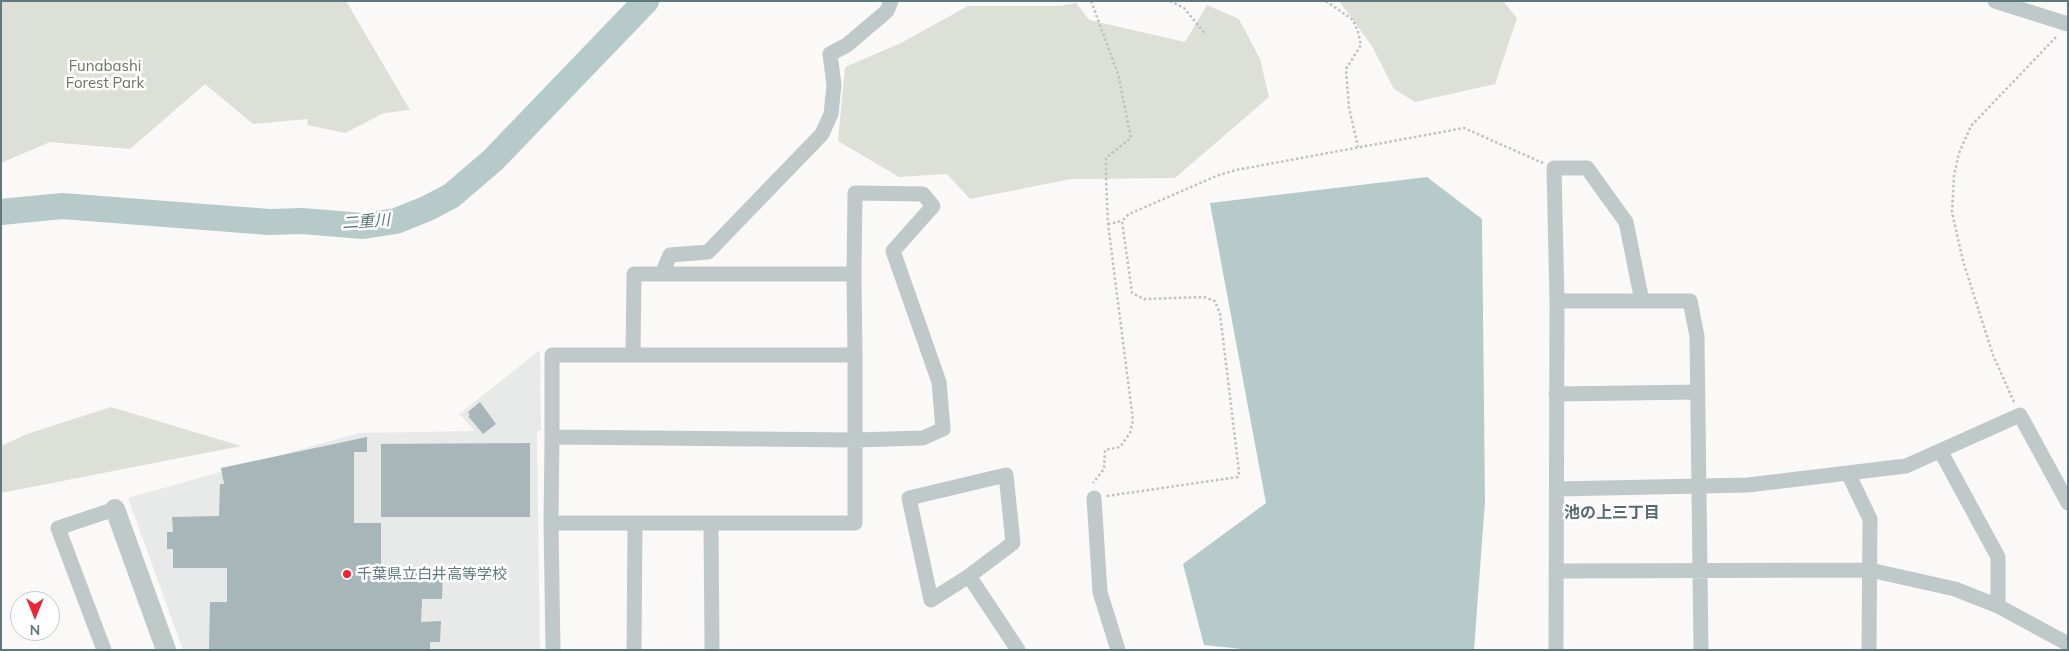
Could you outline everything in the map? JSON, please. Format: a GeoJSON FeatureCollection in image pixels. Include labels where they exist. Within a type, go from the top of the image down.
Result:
{"type":"FeatureCollection","features":[{"type":"Feature","properties":{"kind":"street"},"geometry":{"type":"LineString","coordinates":[[662,274],[670,255],[708,252],[822,134],[831,114],[834,85],[830,54],[846,45],[887,11],[891,1]]}},
{"type":"Feature","properties":{"kind":"street"},"geometry":{"type":"LineString","coordinates":[[1994,1],[2064,28]]}},
{"type":"Feature","properties":{"kind":"street"},"geometry":{"type":"LineString","coordinates":[[1556,650],[1557,301],[1554,168],[1587,168],[1626,222],[1642,301]]}},
{"type":"Feature","properties":{"kind":"street"},"geometry":{"type":"LineString","coordinates":[[551,522],[855,522],[854,440],[855,355],[854,274],[855,194],[923,194],[933,206],[893,251],[939,382],[943,429],[923,438],[854,440],[552,437]]}},
{"type":"Feature","properties":{"kind":"street"},"geometry":{"type":"LineString","coordinates":[[633,355],[634,274],[854,274]]}},
{"type":"Feature","properties":{"kind":"street"},"geometry":{"type":"LineString","coordinates":[[1557,301],[1690,301],[1697,336],[1701,486],[1701,650]]}},
{"type":"Feature","properties":{"kind":"street"},"geometry":{"type":"LineString","coordinates":[[553,650],[551,522],[552,355],[855,355]]}},
{"type":"Feature","properties":{"kind":"street"},"geometry":{"type":"LineString","coordinates":[[1556,394],[1698,392]]}},
{"type":"Feature","properties":{"kind":"street"},"geometry":{"type":"LineString","coordinates":[[1557,489],[1748,485],[1906,466],[1941,452],[2020,415],[2068,503]]}},
{"type":"Feature","properties":{"kind":"street"},"geometry":{"type":"LineString","coordinates":[[1941,452],[1998,557],[1998,606]]}},
{"type":"Feature","properties":{"kind":"street"},"geometry":{"type":"LineString","coordinates":[[1848,473],[1870,519],[1869,650]]}},
{"type":"Feature","properties":{"kind":"street"},"geometry":{"type":"LineString","coordinates":[[1006,475],[1013,543],[969,576],[931,600],[909,498],[1006,475]]}},
{"type":"Feature","properties":{"kind":"street"},"geometry":{"type":"LineString","coordinates":[[1094,498],[1100,592],[1118,650]]}},
{"type":"Feature","properties":{"kind":"street"},"geometry":{"type":"LineString","coordinates":[[104,650],[58,528],[115,509],[166,650]]}},
{"type":"Feature","properties":{"kind":"street"},"geometry":{"type":"LineString","coordinates":[[634,650],[635,522]]}},
{"type":"Feature","properties":{"kind":"street"},"geometry":{"type":"LineString","coordinates":[[711,522],[712,650]]}},
{"type":"Feature","properties":{"kind":"street"},"geometry":{"type":"LineString","coordinates":[[1557,571],[1701,569],[1870,570],[1955,589],[1998,606],[2068,644]]}},
{"type":"Feature","properties":{"kind":"street"},"geometry":{"type":"LineString","coordinates":[[969,576],[1018,650]]}},
{"type":"Feature","properties":{"kind":"path"},"geometry":{"type":"LineString","coordinates":[[1091,1],[1118,74],[1130,138],[1106,158],[1106,178],[1108,224],[1133,420],[1130,433],[1120,447],[1105,450],[1104,469],[1090,486],[1094,498],[1238,477],[1239,472],[1220,314],[1215,301],[1204,297],[1144,299],[1132,294],[1122,221]]}},
{"type":"Feature","properties":{"kind":"path"},"geometry":{"type":"LineString","coordinates":[[1170,1],[1184,8],[1206,35]]}},
{"type":"Feature","properties":{"kind":"path"},"geometry":{"type":"LineString","coordinates":[[1326,1],[1353,20],[1361,45],[1346,69],[1349,108],[1358,147]]}},
{"type":"Feature","properties":{"kind":"path"},"geometry":{"type":"LineString","coordinates":[[2020,415],[1993,355],[1963,260],[1952,212],[1954,175],[1959,154],[1971,126],[2064,28]]}},
{"type":"Feature","properties":{"kind":"path"},"geometry":{"type":"LineString","coordinates":[[1108,224],[1122,221],[1129,214],[1216,176],[1236,170],[1464,128],[1554,168]]}},
{"type":"Feature","properties":{"kind":"shaded area"},"geometry":{"type":"Polygon","coordinates":[[[1427,177],[1482,219],[1485,501],[1474,650],[1251,650],[1204,645],[1183,564],[1266,503],[1210,203],[1427,177]]]}},
{"type":"Feature","properties":{"kind":"shaded area","name":"千葉県立白井高等学校"},"geometry":{"type":"Polygon","coordinates":[[[540,350],[541,430],[537,431],[540,650],[183,650],[128,498],[359,433],[475,431],[459,414],[540,350]]]}},
{"type":"Feature","properties":{"kind":"green space","name":"Funabashi Forest Park"},"geometry":{"type":"Polygon","coordinates":[[[1,1],[346,1],[410,110],[384,113],[345,133],[307,125],[308,119],[253,124],[205,84],[130,149],[50,142],[1,163],[1,1]]]}},
{"type":"Feature","properties":{"kind":"green space"},"geometry":{"type":"Polygon","coordinates":[[[1339,1],[1503,1],[1517,18],[1495,84],[1415,102],[1394,89],[1372,46],[1339,1]]]}},
{"type":"Feature","properties":{"kind":"green space"},"geometry":{"type":"Polygon","coordinates":[[[1076,3],[1089,20],[1185,42],[1207,5],[1239,19],[1260,59],[1269,97],[1175,178],[1071,179],[970,199],[947,174],[899,177],[838,141],[845,67],[901,43],[968,6],[1060,6],[1076,3]]]}},
{"type":"Feature","properties":{"kind":"green space"},"geometry":{"type":"Polygon","coordinates":[[[111,407],[241,446],[1,493],[1,446],[27,434],[111,407]]]}},
{"type":"Feature","properties":{"kind":"building"},"geometry":{"type":"Polygon","coordinates":[[[480,402],[496,424],[483,434],[468,416],[470,415],[468,412],[480,402]]]}},
{"type":"Feature","properties":{"kind":"building"},"geometry":{"type":"Polygon","coordinates":[[[367,437],[367,452],[354,452],[354,523],[381,523],[381,571],[443,571],[442,599],[422,599],[421,622],[441,621],[440,642],[430,642],[430,649],[209,649],[210,602],[227,602],[227,568],[173,568],[173,549],[167,549],[167,532],[173,532],[172,517],[219,516],[220,484],[224,484],[221,468],[367,437]]]}},
{"type":"Feature","properties":{"kind":"building"},"geometry":{"type":"Polygon","coordinates":[[[530,443],[530,517],[381,517],[381,444],[530,443]]]}},
{"type":"Feature","properties":{"kind":"waterway","name":"二重川"},"geometry":{"type":"LineString","coordinates":[[1,212],[62,206],[269,222],[302,221],[363,226],[396,221],[451,196],[493,160],[646,1]]}},
{"type":"Feature","properties":{"kind":"place","name":"千葉県立白井高等学校"},"geometry":{"type":"Point","coordinates":[347,574]}},
{"type":"Feature","properties":{"kind":"district","name":"池の上三丁目"},"geometry":{"type":"Point","coordinates":[1612,513]}}]}
